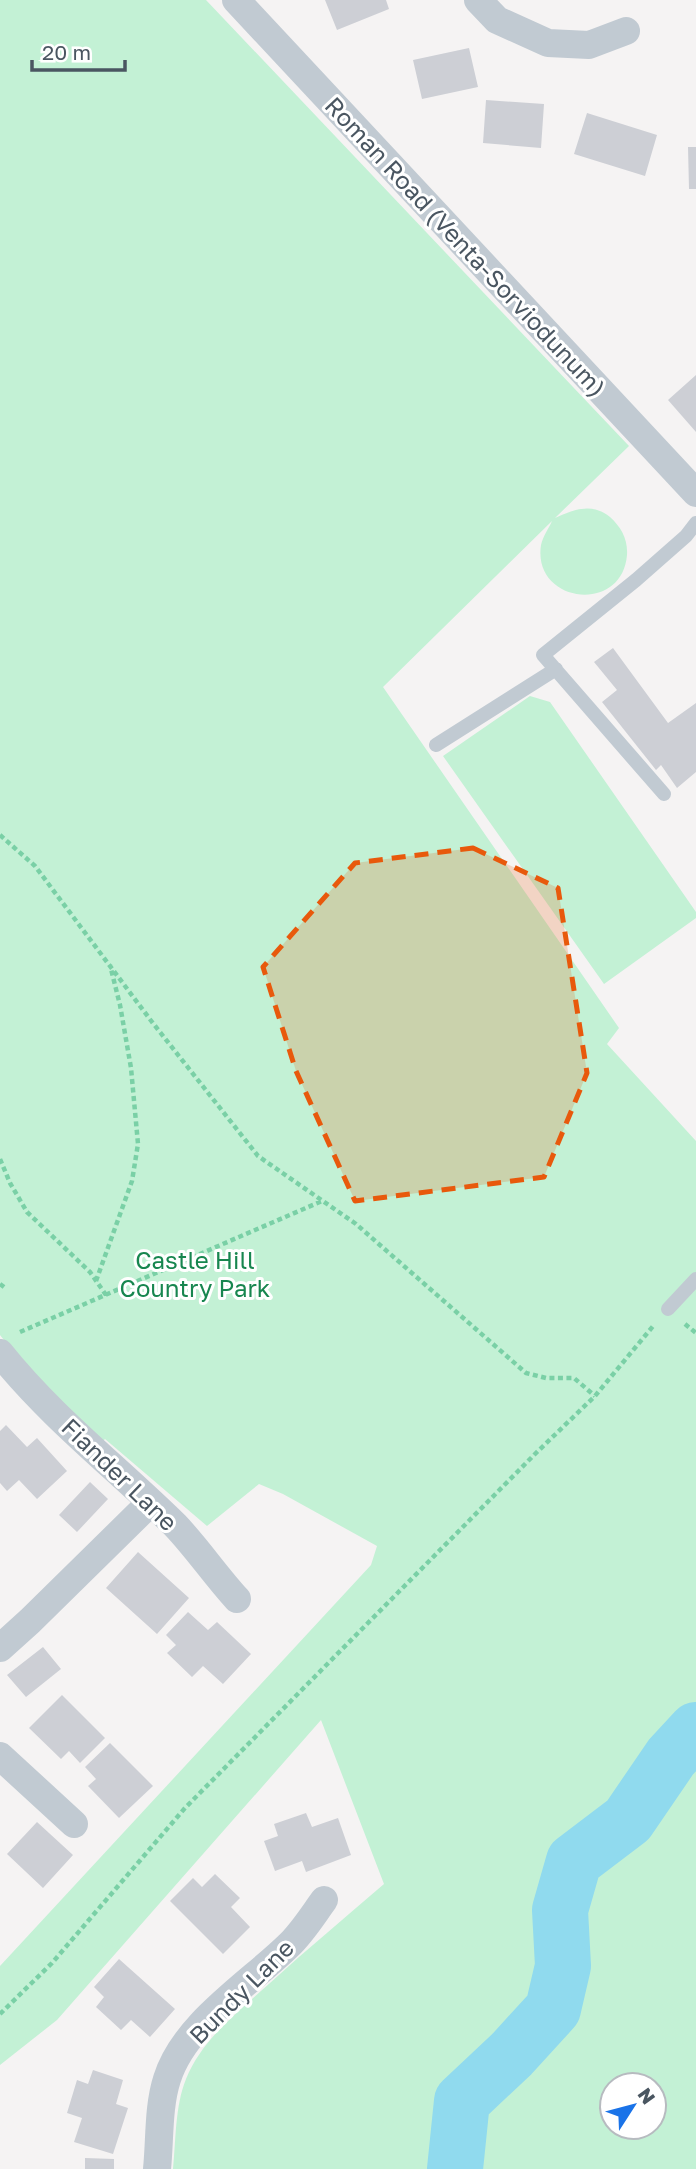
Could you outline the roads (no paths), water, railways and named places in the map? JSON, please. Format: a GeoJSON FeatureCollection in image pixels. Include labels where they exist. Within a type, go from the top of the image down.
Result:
{"type":"FeatureCollection","features":[{"type":"Feature","properties":{"kind":"street","name":"Roman Road (Venta-Sorviodunum)"},"geometry":{"type":"LineString","coordinates":[[236,0],[696,493]]}},
{"type":"Feature","properties":{"kind":"street"},"geometry":{"type":"LineString","coordinates":[[478,0],[497,20],[548,43],[589,45],[626,32]]}},
{"type":"Feature","properties":{"kind":"street","name":"Fiander Lane"},"geometry":{"type":"LineString","coordinates":[[6,1344],[39,1396],[176,1527],[237,1599]]}},
{"type":"Feature","properties":{"kind":"street"},"geometry":{"type":"LineString","coordinates":[[0,1648],[150,1503]]}},
{"type":"Feature","properties":{"kind":"street"},"geometry":{"type":"LineString","coordinates":[[0,1756],[74,1824]]}},
{"type":"Feature","properties":{"kind":"street","name":"Bundy Lane"},"geometry":{"type":"LineString","coordinates":[[157,2169],[164,2091],[167,2077],[178,2057],[208,2017],[290,1945],[324,1899]]}},
{"type":"Feature","properties":{"kind":"lane"},"geometry":{"type":"LineString","coordinates":[[664,794],[543,654],[636,580],[686,536],[696,523]]}},
{"type":"Feature","properties":{"kind":"lane"},"geometry":{"type":"LineString","coordinates":[[436,745],[556,669]]}},
{"type":"Feature","properties":{"kind":"lane"},"geometry":{"type":"LineString","coordinates":[[668,1309],[696,1279]]}},
{"type":"Feature","properties":{"kind":"waterway"},"geometry":{"type":"LineString","coordinates":[[455,2169],[462,2101],[512,2054],[553,2009],[563,1966],[560,1910],[574,1861],[628,1820],[671,1757],[696,1730]]}},
{"type":"Feature","properties":{"kind":"park label","name":"Castle Hill Country Park"},"geometry":{"type":"Point","coordinates":[195,1273]}}]}
